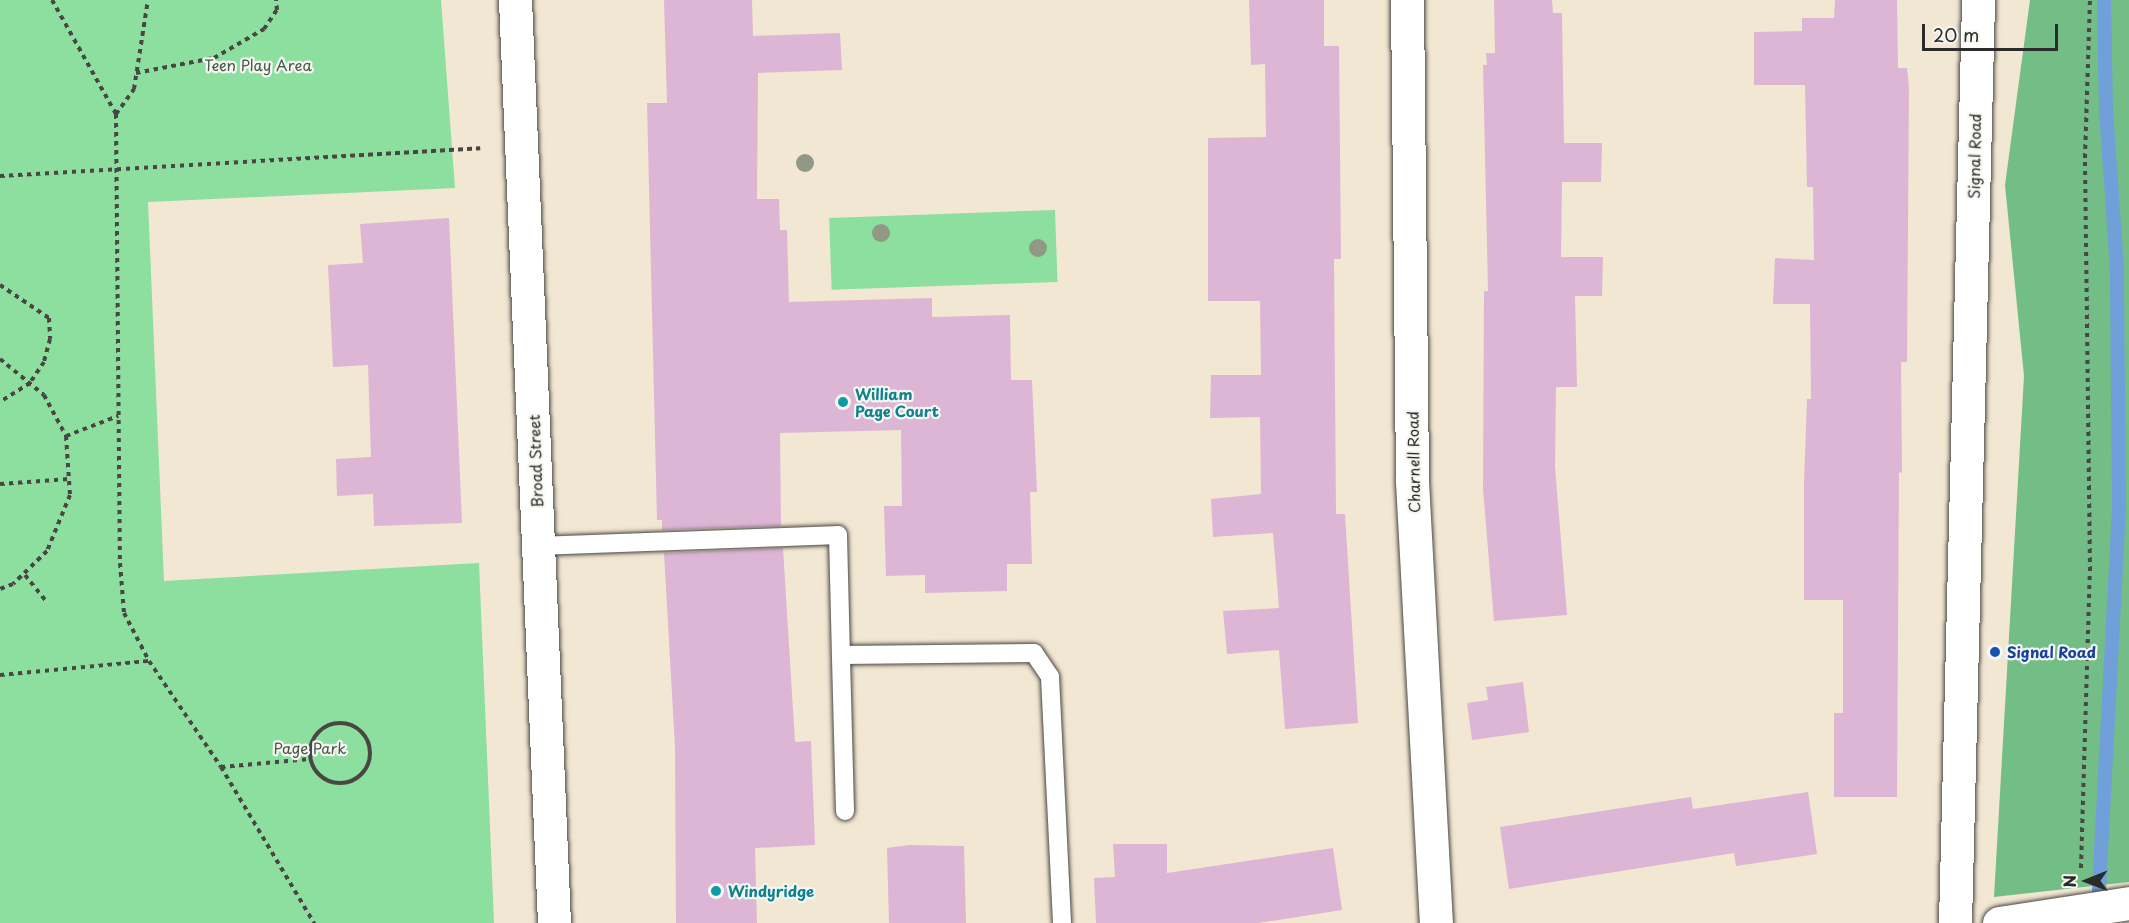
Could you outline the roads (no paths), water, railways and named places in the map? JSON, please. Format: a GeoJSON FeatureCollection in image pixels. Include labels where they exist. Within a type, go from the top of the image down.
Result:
{"type":"FeatureCollection","features":[{"type":"Feature","properties":{"kind":"street","name":"Broad Street"},"geometry":{"type":"LineString","coordinates":[[515,0],[554,923]]}},
{"type":"Feature","properties":{"kind":"street","name":"Charnell Road"},"geometry":{"type":"LineString","coordinates":[[1407,0],[1412,481],[1436,923]]}},
{"type":"Feature","properties":{"kind":"street","name":"Signal Road"},"geometry":{"type":"LineString","coordinates":[[1955,923],[1978,0]]}},
{"type":"Feature","properties":{"kind":"street"},"geometry":{"type":"LineString","coordinates":[[1999,923],[2129,903]]}},
{"type":"Feature","properties":{"kind":"lane"},"geometry":{"type":"LineString","coordinates":[[539,546],[838,535],[845,811]]}},
{"type":"Feature","properties":{"kind":"lane"},"geometry":{"type":"LineString","coordinates":[[841,655],[1034,653],[1050,677],[1062,923]]}},
{"type":"Feature","properties":{"kind":"waterway"},"geometry":{"type":"LineString","coordinates":[[2098,909],[2119,509],[2117,268],[2106,112],[2104,0]]}},
{"type":"Feature","properties":{"kind":"place","name":"William Page Court"},"geometry":{"type":"Point","coordinates":[843,402]}},
{"type":"Feature","properties":{"kind":"place","name":"Signal Road"},"geometry":{"type":"Point","coordinates":[1995,652]}},
{"type":"Feature","properties":{"kind":"place","name":"Windyridge"},"geometry":{"type":"Point","coordinates":[716,891]}},
{"type":"Feature","properties":{"kind":"park label","name":"Teen Play Area"},"geometry":{"type":"Point","coordinates":[258,65]}},
{"type":"Feature","properties":{"kind":"park label","name":"Page Park"},"geometry":{"type":"Point","coordinates":[310,748]}}]}
